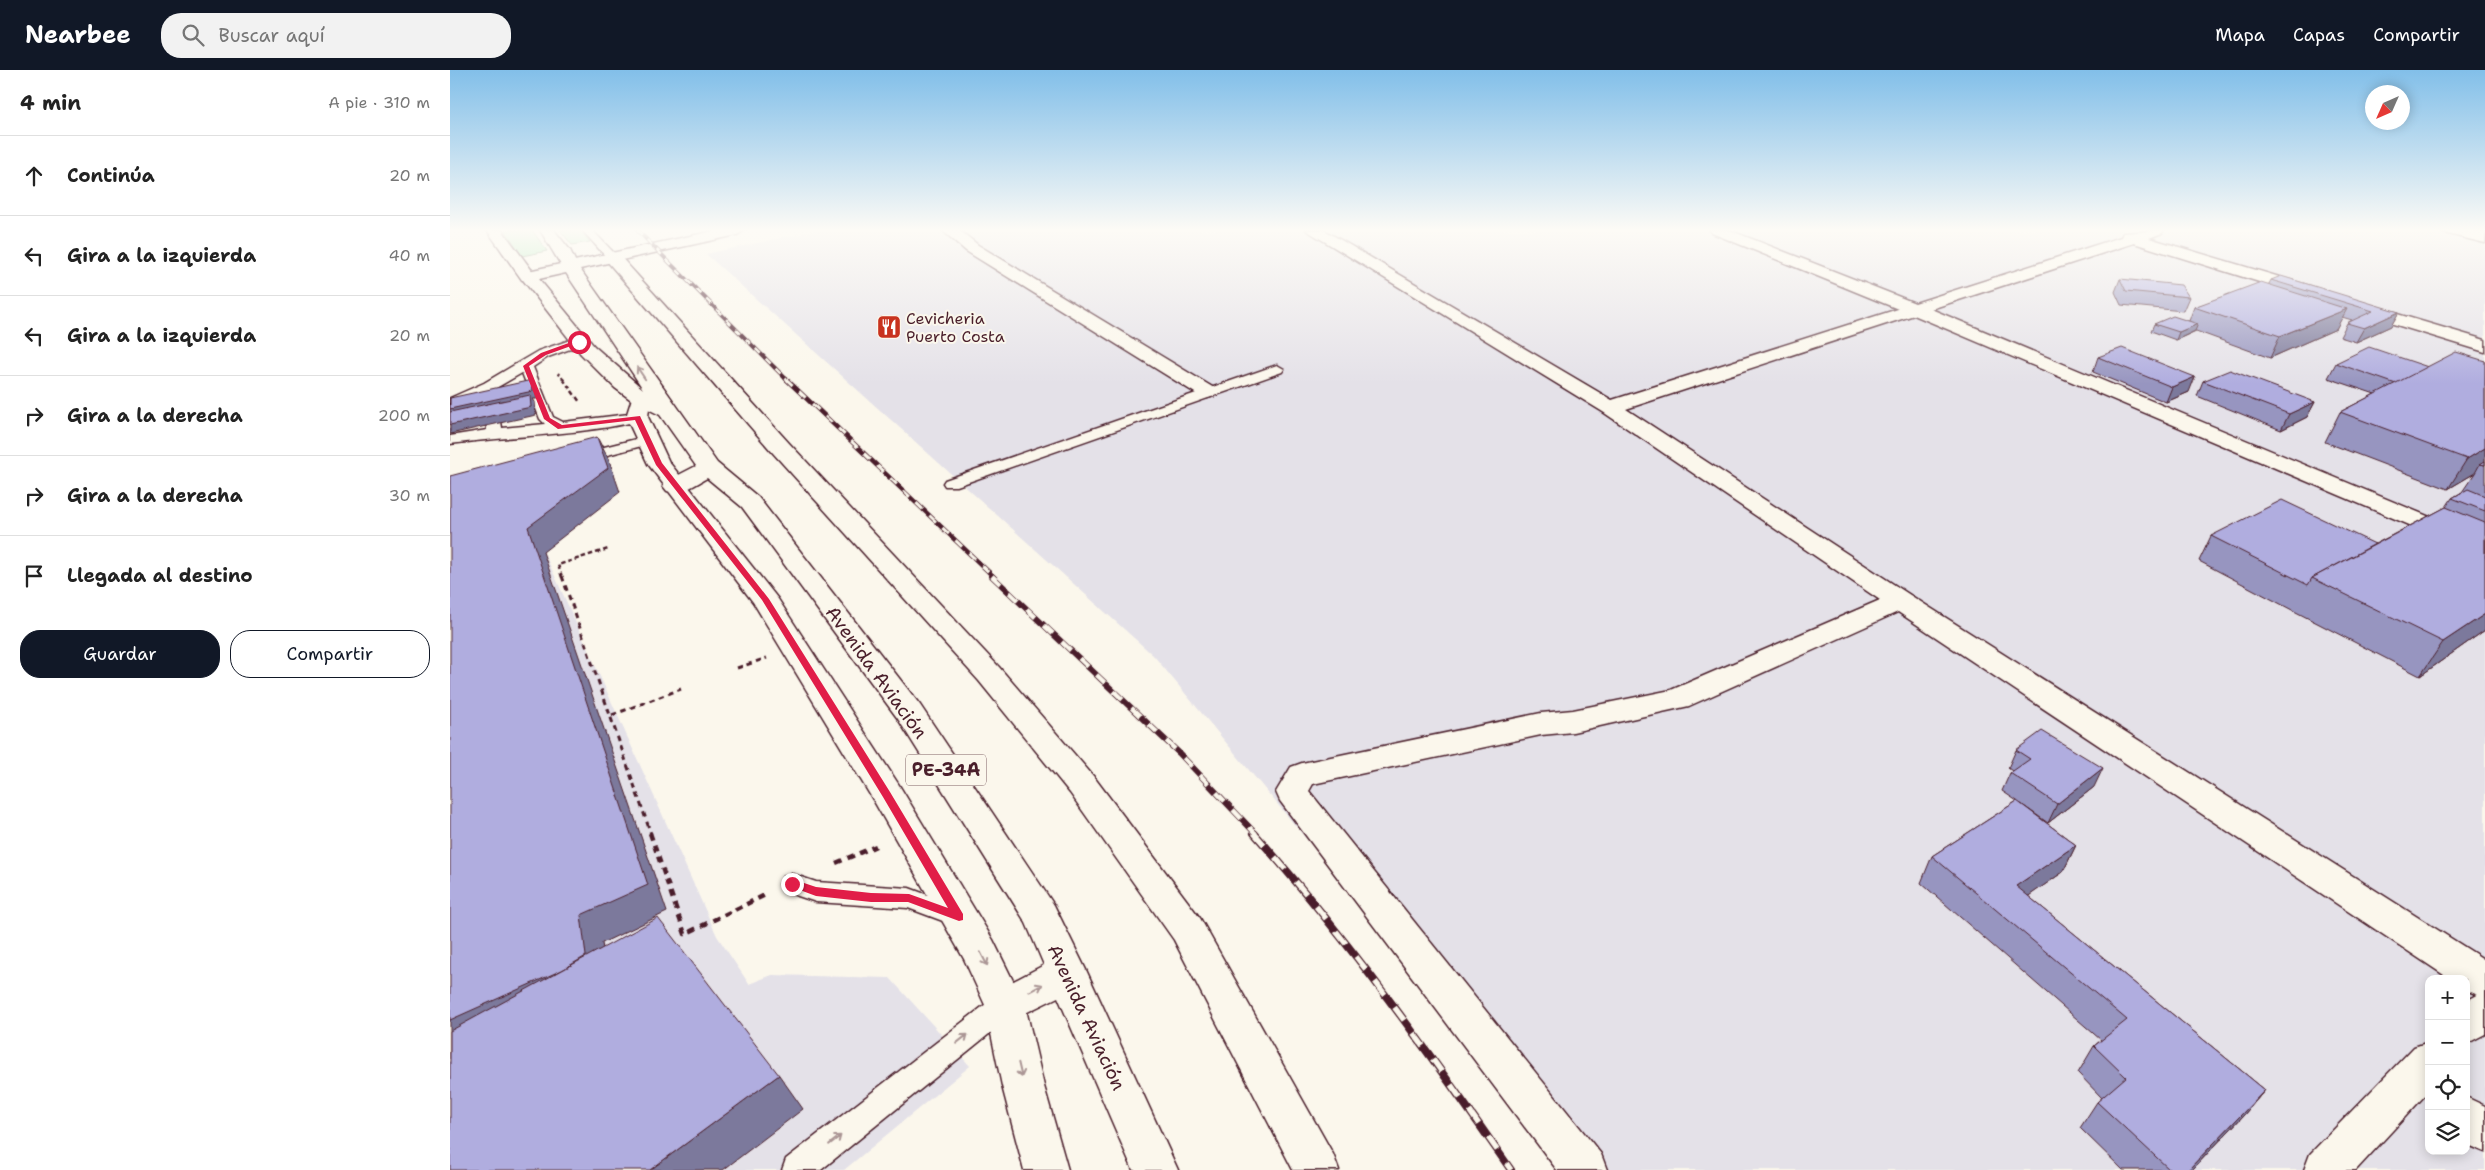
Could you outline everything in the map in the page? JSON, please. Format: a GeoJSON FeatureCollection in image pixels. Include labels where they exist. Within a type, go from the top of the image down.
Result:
{"type":"FeatureCollection","features":[{"type":"Feature","properties":{"kind":"main road"},"geometry":{"type":"LineString","coordinates":[[532,281],[642,419],[659,464],[765,599],[887,794],[980,952],[1004,1005],[1023,1086],[1046,1170]]}},
{"type":"Feature","properties":{"kind":"main road","name":"Avenida Aviación"},"geometry":{"type":"LineString","coordinates":[[579,281],[669,413],[710,468],[750,502],[909,712],[1041,916],[1156,1170]]}},
{"type":"Feature","properties":{"kind":"main road"},"geometry":{"type":"LineString","coordinates":[[634,281],[781,448],[989,674],[1082,785],[1187,929],[1317,1170]]}},
{"type":"Feature","properties":{"kind":"main road"},"geometry":{"type":"LineString","coordinates":[[1026,281],[1207,392]]}},
{"type":"Feature","properties":{"kind":"main road"},"geometry":{"type":"LineString","coordinates":[[1399,281],[1610,408],[1900,601],[2485,981]]}},
{"type":"Feature","properties":{"kind":"main road"},"geometry":{"type":"LineString","coordinates":[[1845,281],[2485,549]]}},
{"type":"Feature","properties":{"kind":"main road"},"geometry":{"type":"LineString","coordinates":[[1610,408],[1997,281]]}},
{"type":"Feature","properties":{"kind":"main road"},"geometry":{"type":"LineString","coordinates":[[2276,281],[2324,296]]}},
{"type":"Feature","properties":{"kind":"main road"},"geometry":{"type":"LineString","coordinates":[[2343,302],[2485,346]]}},
{"type":"Feature","properties":{"kind":"main road"},"geometry":{"type":"LineString","coordinates":[[642,419],[669,413]]}},
{"type":"Feature","properties":{"kind":"main road"},"geometry":{"type":"LineString","coordinates":[[675,486],[710,468]]}},
{"type":"Feature","properties":{"kind":"main road"},"geometry":{"type":"LineString","coordinates":[[1585,1170],[1292,792],[1302,775],[1541,724],[1573,721],[1678,699],[1900,601]]}},
{"type":"Feature","properties":{"kind":"main road"},"geometry":{"type":"LineString","coordinates":[[1004,1005],[1068,972]]}},
{"type":"Feature","properties":{"kind":"main road"},"geometry":{"type":"LineString","coordinates":[[2470,1022],[2485,1008]]}},
{"type":"Feature","properties":{"kind":"main road"},"geometry":{"type":"LineString","coordinates":[[2326,1170],[2423,1077]]}},
{"type":"Feature","properties":{"kind":"main road"},"geometry":{"type":"LineString","coordinates":[[2470,1121],[2485,1131]]}},
{"type":"Feature","properties":{"kind":"lane"},"geometry":{"type":"LineString","coordinates":[[450,402],[489,386],[544,354],[579,342]]}},
{"type":"Feature","properties":{"kind":"lane"},"geometry":{"type":"LineString","coordinates":[[526,366],[547,419],[560,427]]}},
{"type":"Feature","properties":{"kind":"lane"},"geometry":{"type":"LineString","coordinates":[[951,482],[1277,369]]}},
{"type":"Feature","properties":{"kind":"lane"},"geometry":{"type":"LineString","coordinates":[[489,386],[495,433]]}},
{"type":"Feature","properties":{"kind":"lane"},"geometry":{"type":"LineString","coordinates":[[450,440],[495,433],[642,419]]}},
{"type":"Feature","properties":{"kind":"lane"},"geometry":{"type":"LineString","coordinates":[[570,460],[642,419]]}},
{"type":"Feature","properties":{"kind":"lane"},"geometry":{"type":"LineString","coordinates":[[784,887],[871,897],[909,898],[959,917]]}},
{"type":"Feature","properties":{"kind":"lane"},"geometry":{"type":"LineString","coordinates":[[797,1170],[1004,1005]]}},
{"type":"Feature","properties":{"kind":"path"},"geometry":{"type":"LineString","coordinates":[[556,370],[583,405]]}},
{"type":"Feature","properties":{"kind":"path"},"geometry":{"type":"LineString","coordinates":[[608,549],[558,565],[612,715],[685,934],[784,887]]}},
{"type":"Feature","properties":{"kind":"path"},"geometry":{"type":"LineString","coordinates":[[737,668],[770,657]]}},
{"type":"Feature","properties":{"kind":"path"},"geometry":{"type":"LineString","coordinates":[[612,715],[682,689]]}},
{"type":"Feature","properties":{"kind":"path"},"geometry":{"type":"LineString","coordinates":[[836,863],[875,845]]}},
{"type":"Feature","properties":{"kind":"shaded area"},"geometry":{"type":"Polygon","coordinates":[[[736,281],[2485,281],[2485,1170],[1582,1170],[1154,656],[736,281]]]}},
{"type":"Feature","properties":{"kind":"shaded area"},"geometry":{"type":"Polygon","coordinates":[[[600,443],[609,460],[620,492],[544,552],[717,936],[749,984],[772,975],[890,978],[970,1066],[844,1170],[450,1170],[450,481],[600,443]]]}},
{"type":"Feature","properties":{"kind":"building"},"geometry":{"type":"Polygon","coordinates":[[[2121,281],[2144,281],[2181,285],[2189,297],[2126,291],[2121,281]]]}},
{"type":"Feature","properties":{"kind":"building"},"geometry":{"type":"Polygon","coordinates":[[[2275,281],[2298,281],[2399,312],[2364,328],[2347,323],[2373,311],[2275,281]]]}},
{"type":"Feature","properties":{"kind":"building"},"geometry":{"type":"Polygon","coordinates":[[[2261,282],[2347,309],[2280,336],[2194,307],[2261,282]]]}},
{"type":"Feature","properties":{"kind":"building"},"geometry":{"type":"Polygon","coordinates":[[[2173,316],[2198,324],[2179,332],[2154,324],[2173,316]]]}},
{"type":"Feature","properties":{"kind":"building"},"geometry":{"type":"Polygon","coordinates":[[[2369,347],[2428,367],[2396,384],[2336,363],[2369,347]]]}},
{"type":"Feature","properties":{"kind":"building"},"geometry":{"type":"Polygon","coordinates":[[[2122,348],[2195,377],[2172,387],[2098,357],[2122,348]]]}},
{"type":"Feature","properties":{"kind":"building"},"geometry":{"type":"Polygon","coordinates":[[[2456,352],[2485,361],[2485,448],[2467,459],[2340,412],[2456,352]]]}},
{"type":"Feature","properties":{"kind":"building"},"geometry":{"type":"Polygon","coordinates":[[[2230,370],[2315,402],[2289,414],[2203,381],[2230,370]]]}},
{"type":"Feature","properties":{"kind":"building"},"geometry":{"type":"Polygon","coordinates":[[[532,380],[533,391],[450,409],[450,398],[532,380]]]}},
{"type":"Feature","properties":{"kind":"building"},"geometry":{"type":"Polygon","coordinates":[[[530,395],[531,407],[450,425],[450,412],[530,395]]]}},
{"type":"Feature","properties":{"kind":"building"},"geometry":{"type":"Polygon","coordinates":[[[597,437],[608,468],[528,527],[648,885],[581,915],[586,956],[562,970],[450,1020],[450,476],[597,437]]]}},
{"type":"Feature","properties":{"kind":"building"},"geometry":{"type":"Polygon","coordinates":[[[2468,489],[2485,496],[2485,511],[2452,498],[2468,489]]]}},
{"type":"Feature","properties":{"kind":"building"},"geometry":{"type":"Polygon","coordinates":[[[2282,500],[2375,544],[2312,578],[2308,585],[2211,536],[2282,500]]]}},
{"type":"Feature","properties":{"kind":"building"},"geometry":{"type":"Polygon","coordinates":[[[2446,507],[2485,523],[2485,614],[2443,642],[2312,578],[2446,507]]]}},
{"type":"Feature","properties":{"kind":"building"},"geometry":{"type":"Polygon","coordinates":[[[2042,731],[2103,768],[2057,804],[2010,773],[2030,759],[2016,750],[2042,731]]]}},
{"type":"Feature","properties":{"kind":"building"},"geometry":{"type":"Polygon","coordinates":[[[2017,801],[2076,845],[2016,886],[2265,1090],[2188,1170],[2170,1170],[2097,1102],[2126,1077],[2094,1046],[2127,1020],[1932,856],[2017,801]]]}},
{"type":"Feature","properties":{"kind":"building"},"geometry":{"type":"Polygon","coordinates":[[[658,918],[779,1075],[650,1170],[450,1170],[450,1031],[658,918]]]}},
{"type":"Feature","properties":{"kind":"railway"},"geometry":{"type":"LineString","coordinates":[[688,281],[786,379]]}},
{"type":"Feature","properties":{"kind":"railway"},"geometry":{"type":"LineString","coordinates":[[786,379],[994,577]]}},
{"type":"Feature","properties":{"kind":"railway"},"geometry":{"type":"LineString","coordinates":[[992,576],[1179,753],[1256,834]]}},
{"type":"Feature","properties":{"kind":"railway"},"geometry":{"type":"LineString","coordinates":[[1254,833],[1289,873],[1355,956],[1419,1040],[1511,1170]]}},
{"type":"Feature","properties":{"kind":"place","name":"Cevicheria Puerto Costa"},"geometry":{"type":"Point","coordinates":[889,327]}},
{"type":"Feature","properties":{"kind":"route"},"geometry":{"type":"LineString","coordinates":[[579,342],[544,354],[526,366],[547,419],[560,427],[596,424],[637,417],[659,464],[765,599],[887,794],[959,917],[909,898],[816,892],[792,884]]}}]}
